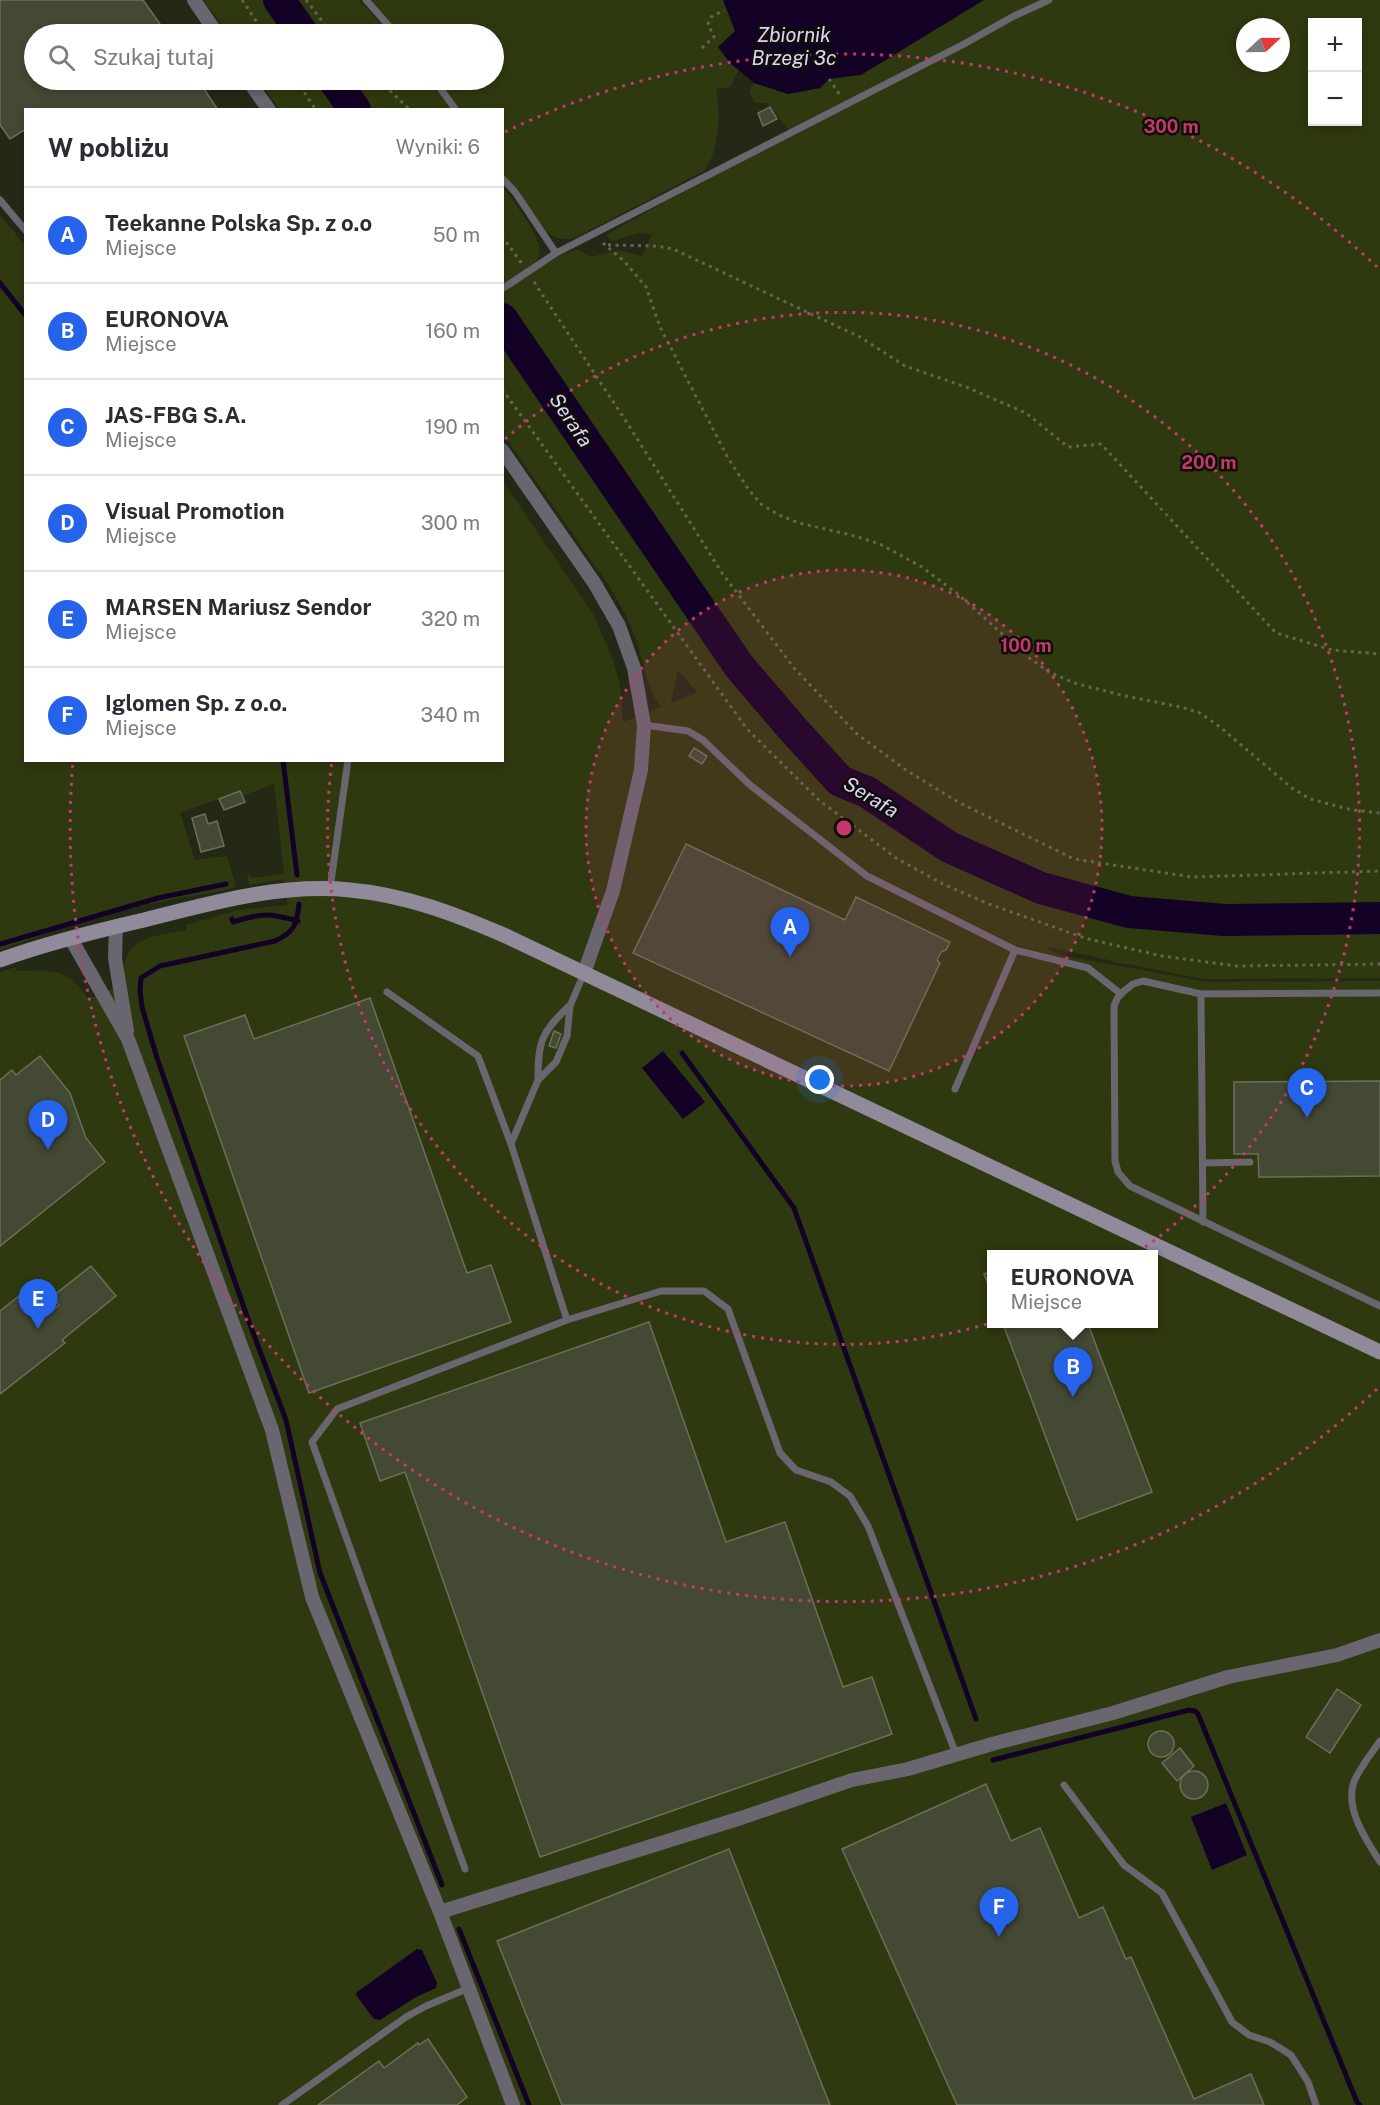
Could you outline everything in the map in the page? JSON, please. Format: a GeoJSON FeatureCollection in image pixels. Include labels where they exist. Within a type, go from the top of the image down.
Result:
{"type":"FeatureCollection","features":[{"type":"Feature","properties":{"kind":"street"},"geometry":{"type":"LineString","coordinates":[[194,0],[211,24]]}},
{"type":"Feature","properties":{"kind":"street"},"geometry":{"type":"LineString","coordinates":[[255,90],[268,108]]}},
{"type":"Feature","properties":{"kind":"street"},"geometry":{"type":"LineString","coordinates":[[504,453],[595,584],[619,626],[634,668],[644,725],[641,770],[613,891],[584,973]]}},
{"type":"Feature","properties":{"kind":"street"},"geometry":{"type":"LineString","coordinates":[[0,960],[116,926],[245,897],[293,890],[330,889],[387,895],[432,907],[506,936],[1380,1352]]}},
{"type":"Feature","properties":{"kind":"street"},"geometry":{"type":"LineString","coordinates":[[116,926],[115,958],[128,1039]]}},
{"type":"Feature","properties":{"kind":"street"},"geometry":{"type":"LineString","coordinates":[[71,939],[128,1039],[272,1430],[312,1597],[440,1912],[513,2105]]}},
{"type":"Feature","properties":{"kind":"street"},"geometry":{"type":"LineString","coordinates":[[440,1912],[741,1818],[852,1780],[908,1769],[1113,1713],[1228,1677],[1337,1655],[1380,1640]]}},
{"type":"Feature","properties":{"kind":"lane"},"geometry":{"type":"LineString","coordinates":[[366,0],[387,24]]}},
{"type":"Feature","properties":{"kind":"lane"},"geometry":{"type":"LineString","coordinates":[[504,288],[556,254],[593,234],[1049,0]]}},
{"type":"Feature","properties":{"kind":"lane"},"geometry":{"type":"LineString","coordinates":[[441,90],[455,108]]}},
{"type":"Feature","properties":{"kind":"lane"},"geometry":{"type":"LineString","coordinates":[[504,180],[515,192],[556,254]]}},
{"type":"Feature","properties":{"kind":"lane"},"geometry":{"type":"LineString","coordinates":[[0,200],[24,229]]}},
{"type":"Feature","properties":{"kind":"lane"},"geometry":{"type":"LineString","coordinates":[[644,725],[688,731],[703,740],[750,785],[867,876],[1015,950],[1088,969],[1121,994]]}},
{"type":"Feature","properties":{"kind":"lane"},"geometry":{"type":"LineString","coordinates":[[330,889],[348,762]]}},
{"type":"Feature","properties":{"kind":"lane"},"geometry":{"type":"LineString","coordinates":[[955,1089],[1015,950]]}},
{"type":"Feature","properties":{"kind":"lane"},"geometry":{"type":"LineString","coordinates":[[511,1144],[538,1080],[556,1062],[567,1036],[570,1006],[584,973]]}},
{"type":"Feature","properties":{"kind":"lane"},"geometry":{"type":"LineString","coordinates":[[1380,993],[1201,994],[1143,981],[1133,984],[1121,994],[1114,1006],[1115,1161],[1118,1172],[1130,1186],[1380,1306]]}},
{"type":"Feature","properties":{"kind":"lane"},"geometry":{"type":"LineString","coordinates":[[387,992],[478,1056],[511,1144],[567,1320]]}},
{"type":"Feature","properties":{"kind":"lane"},"geometry":{"type":"LineString","coordinates":[[1201,994],[1203,1222]]}},
{"type":"Feature","properties":{"kind":"lane"},"geometry":{"type":"LineString","coordinates":[[538,1080],[538,1051],[548,1026],[570,1006]]}},
{"type":"Feature","properties":{"kind":"lane"},"geometry":{"type":"LineString","coordinates":[[1203,1163],[1250,1162]]}},
{"type":"Feature","properties":{"kind":"lane"},"geometry":{"type":"LineString","coordinates":[[465,1869],[312,1442],[337,1409],[567,1320],[661,1292],[704,1291],[728,1309],[780,1453],[796,1470],[831,1482],[850,1496],[868,1526],[957,1754]]}},
{"type":"Feature","properties":{"kind":"lane"},"geometry":{"type":"LineString","coordinates":[[1380,1741],[1353,1783],[1351,1798],[1356,1817],[1380,1862]]}},
{"type":"Feature","properties":{"kind":"lane"},"geometry":{"type":"LineString","coordinates":[[1064,1785],[1124,1865],[1162,1893],[1232,2022],[1249,2035],[1270,2042],[1291,2055],[1308,2082],[1316,2105]]}},
{"type":"Feature","properties":{"kind":"lane"},"geometry":{"type":"LineString","coordinates":[[282,2105],[406,2018],[426,2006],[469,1988]]}},
{"type":"Feature","properties":{"kind":"path"},"geometry":{"type":"LineString","coordinates":[[242,0],[259,24]]}},
{"type":"Feature","properties":{"kind":"path"},"geometry":{"type":"LineString","coordinates":[[306,0],[324,24]]}},
{"type":"Feature","properties":{"kind":"path"},"geometry":{"type":"LineString","coordinates":[[702,48],[714,37],[708,24],[711,17],[724,10]]}},
{"type":"Feature","properties":{"kind":"path"},"geometry":{"type":"LineString","coordinates":[[829,80],[844,105]]}},
{"type":"Feature","properties":{"kind":"path"},"geometry":{"type":"LineString","coordinates":[[303,90],[315,108]]}},
{"type":"Feature","properties":{"kind":"path"},"geometry":{"type":"LineString","coordinates":[[389,90],[408,108]]}},
{"type":"Feature","properties":{"kind":"path"},"geometry":{"type":"LineString","coordinates":[[593,234],[625,262],[646,287],[660,327],[728,458],[761,504],[779,516],[799,523],[880,544],[922,567],[959,596],[1028,657],[1049,672],[1074,683],[1200,713],[1292,788],[1310,799],[1352,810],[1380,813]]}},
{"type":"Feature","properties":{"kind":"path"},"geometry":{"type":"LineString","coordinates":[[504,239],[624,418],[722,573],[758,621],[794,668],[857,734],[906,770],[958,802],[1074,859],[1192,877],[1380,871]]}},
{"type":"Feature","properties":{"kind":"path"},"geometry":{"type":"LineString","coordinates":[[606,245],[657,246],[673,249],[860,337],[905,366],[966,387],[1026,413],[1068,447],[1101,444],[1276,633],[1332,650],[1380,654]]}},
{"type":"Feature","properties":{"kind":"path"},"geometry":{"type":"LineString","coordinates":[[504,392],[747,729],[820,801],[896,858],[943,884],[989,904],[1088,939],[1162,956],[1237,966],[1380,964]]}},
{"type":"Feature","properties":{"kind":"green space"},"geometry":{"type":"Polygon","coordinates":[[[204,0],[359,0],[381,24],[221,24],[204,0]]]}},
{"type":"Feature","properties":{"kind":"green space"},"geometry":{"type":"Polygon","coordinates":[[[370,0],[723,0],[735,31],[729,62],[739,70],[730,87],[716,89],[718,132],[713,153],[704,171],[578,236],[563,239],[548,233],[542,227],[519,191],[504,174],[504,108],[458,108],[445,90],[504,90],[504,24],[391,24],[370,0]]]}},
{"type":"Feature","properties":{"kind":"green space"},"geometry":{"type":"Polygon","coordinates":[[[984,0],[1380,0],[1380,978],[1202,979],[1115,963],[1044,946],[1060,955],[1207,982],[1380,981],[1380,2105],[0,2105],[0,972],[16,967],[17,971],[40,970],[58,973],[74,981],[88,999],[125,984],[124,968],[127,957],[132,948],[140,942],[186,930],[186,925],[238,910],[287,905],[284,879],[249,885],[247,873],[253,878],[284,874],[274,784],[242,796],[240,791],[180,813],[195,860],[227,856],[236,887],[122,911],[0,950],[0,215],[24,244],[24,762],[504,762],[504,482],[595,617],[614,663],[620,685],[623,722],[661,707],[651,691],[638,646],[624,611],[610,587],[504,435],[504,292],[540,267],[572,251],[578,250],[591,257],[618,250],[642,256],[652,234],[639,233],[613,241],[606,235],[792,135],[768,103],[755,103],[749,91],[754,83],[788,94],[820,88],[829,79],[984,0]],[[678,670],[671,703],[697,692],[678,670]]]}},
{"type":"Feature","properties":{"kind":"green space"},"geometry":{"type":"Polygon","coordinates":[[[266,90],[437,90],[450,108],[278,108],[266,90]]]}},
{"type":"Feature","properties":{"kind":"green space"},"geometry":{"type":"Polygon","coordinates":[[[504,189],[528,223],[538,244],[537,260],[504,284],[504,189]]]}},
{"type":"Feature","properties":{"kind":"water","name":"Zbiornik Brzegi 3c"},"geometry":{"type":"Polygon","coordinates":[[[723,0],[984,0],[861,75],[829,79],[820,88],[788,94],[754,83],[729,62],[718,47],[735,31],[723,0]]]}},
{"type":"Feature","properties":{"kind":"water"},"geometry":{"type":"Polygon","coordinates":[[[663,1051],[705,1102],[683,1119],[642,1068],[663,1051]]]}},
{"type":"Feature","properties":{"kind":"water"},"geometry":{"type":"Polygon","coordinates":[[[1226,1803],[1247,1855],[1212,1870],[1191,1817],[1226,1803]]]}},
{"type":"Feature","properties":{"kind":"water"},"geometry":{"type":"Polygon","coordinates":[[[417,1949],[422,1950],[437,1983],[436,1988],[416,1997],[380,2020],[374,2019],[356,1995],[357,1992],[417,1949]]]}},
{"type":"Feature","properties":{"kind":"building"},"geometry":{"type":"Polygon","coordinates":[[[0,0],[143,0],[160,24],[24,24],[24,90],[205,90],[217,108],[24,108],[24,130],[10,139],[0,125],[0,0]]]}},
{"type":"Feature","properties":{"kind":"building"},"geometry":{"type":"Polygon","coordinates":[[[770,107],[777,119],[763,126],[758,113],[770,107]]]}},
{"type":"Feature","properties":{"kind":"building"},"geometry":{"type":"Polygon","coordinates":[[[694,748],[707,756],[702,764],[689,756],[694,748]]]}},
{"type":"Feature","properties":{"kind":"building"},"geometry":{"type":"Polygon","coordinates":[[[240,791],[245,802],[224,810],[219,799],[240,791]]]}},
{"type":"Feature","properties":{"kind":"building"},"geometry":{"type":"Polygon","coordinates":[[[205,814],[208,824],[217,821],[224,846],[201,852],[192,818],[205,814]]]}},
{"type":"Feature","properties":{"kind":"building"},"geometry":{"type":"Polygon","coordinates":[[[686,844],[845,920],[856,897],[950,942],[937,960],[940,963],[889,1071],[633,953],[686,844]]]}},
{"type":"Feature","properties":{"kind":"building"},"geometry":{"type":"Polygon","coordinates":[[[370,998],[467,1273],[491,1265],[511,1322],[309,1393],[184,1036],[245,1015],[254,1039],[370,998]]]}},
{"type":"Feature","properties":{"kind":"building"},"geometry":{"type":"Polygon","coordinates":[[[554,1031],[561,1034],[556,1048],[549,1046],[554,1031]]]}},
{"type":"Feature","properties":{"kind":"building"},"geometry":{"type":"Polygon","coordinates":[[[40,1056],[70,1093],[86,1138],[105,1162],[0,1246],[0,1080],[12,1070],[16,1075],[40,1056]]]}},
{"type":"Feature","properties":{"kind":"building"},"geometry":{"type":"Polygon","coordinates":[[[1380,1081],[1380,1176],[1259,1177],[1258,1154],[1234,1154],[1234,1082],[1380,1081]]]}},
{"type":"Feature","properties":{"kind":"building"},"geometry":{"type":"Polygon","coordinates":[[[91,1266],[116,1296],[62,1340],[65,1343],[0,1394],[0,1311],[24,1292],[44,1318],[59,1305],[53,1296],[91,1266]]]}},
{"type":"Feature","properties":{"kind":"building"},"geometry":{"type":"Polygon","coordinates":[[[649,1322],[726,1542],[785,1522],[843,1687],[872,1677],[892,1734],[540,1857],[405,1472],[380,1481],[360,1423],[649,1322]]]}},
{"type":"Feature","properties":{"kind":"building"},"geometry":{"type":"Polygon","coordinates":[[[1005,1328],[1090,1328],[1152,1492],[1077,1520],[1005,1328]]]}},
{"type":"Feature","properties":{"kind":"building"},"geometry":{"type":"Polygon","coordinates":[[[1337,1689],[1361,1705],[1330,1753],[1306,1737],[1337,1689]]]}},
{"type":"Feature","properties":{"kind":"building"},"geometry":{"type":"Polygon","coordinates":[[[1161,1731],[1170,1735],[1174,1744],[1170,1753],[1161,1757],[1152,1753],[1148,1744],[1152,1735],[1161,1731]]]}},
{"type":"Feature","properties":{"kind":"building"},"geometry":{"type":"Polygon","coordinates":[[[1180,1748],[1194,1766],[1177,1781],[1162,1763],[1180,1748]]]}},
{"type":"Feature","properties":{"kind":"building"},"geometry":{"type":"Polygon","coordinates":[[[1194,1771],[1204,1775],[1208,1785],[1204,1795],[1194,1799],[1184,1795],[1180,1785],[1184,1775],[1194,1771]]]}},
{"type":"Feature","properties":{"kind":"building"},"geometry":{"type":"Polygon","coordinates":[[[986,1784],[1011,1841],[1040,1828],[1079,1918],[1103,1907],[1126,1959],[1131,1957],[1194,2099],[1251,2074],[1264,2105],[957,2105],[842,1849],[986,1784]]]}},
{"type":"Feature","properties":{"kind":"building"},"geometry":{"type":"Polygon","coordinates":[[[729,1849],[830,2105],[562,2105],[497,1941],[729,1849]]]}},
{"type":"Feature","properties":{"kind":"building"},"geometry":{"type":"Polygon","coordinates":[[[428,2039],[467,2097],[457,2105],[318,2105],[379,2061],[384,2068],[418,2043],[419,2045],[428,2039]]]}},
{"type":"Feature","properties":{"kind":"waterway","name":"Serafa"},"geometry":{"type":"LineString","coordinates":[[279,0],[296,24]]}},
{"type":"Feature","properties":{"kind":"waterway","name":"Serafa"},"geometry":{"type":"LineString","coordinates":[[341,90],[354,108]]}},
{"type":"Feature","properties":{"kind":"waterway"},"geometry":{"type":"LineString","coordinates":[[0,283],[24,313]]}},
{"type":"Feature","properties":{"kind":"waterway","name":"Serafa"},"geometry":{"type":"LineString","coordinates":[[504,322],[739,666],[840,781],[867,792],[949,847],[1041,888],[1129,912],[1224,920],[1380,918]]}},
{"type":"Feature","properties":{"kind":"waterway"},"geometry":{"type":"LineString","coordinates":[[283,762],[297,875]]}},
{"type":"Feature","properties":{"kind":"waterway"},"geometry":{"type":"LineString","coordinates":[[0,944],[158,898],[226,884]]}},
{"type":"Feature","properties":{"kind":"waterway"},"geometry":{"type":"LineString","coordinates":[[299,904],[293,927],[275,941],[160,966],[141,978],[142,1007],[157,1058],[249,1322],[286,1420],[320,1573],[442,1885]]}},
{"type":"Feature","properties":{"kind":"waterway"},"geometry":{"type":"LineString","coordinates":[[232,919],[233,922],[265,915],[298,921]]}},
{"type":"Feature","properties":{"kind":"waterway"},"geometry":{"type":"LineString","coordinates":[[682,1053],[794,1208],[976,1719]]}},
{"type":"Feature","properties":{"kind":"waterway"},"geometry":{"type":"LineString","coordinates":[[993,1760],[1189,1710],[1195,1711],[1360,2105]]}},
{"type":"Feature","properties":{"kind":"waterway"},"geometry":{"type":"LineString","coordinates":[[459,1929],[529,2105]]}},
{"type":"Feature","properties":{"kind":"place","name":"Teekanne Polska Sp. z o.o"},"geometry":{"type":"Point","coordinates":[790,957]}},
{"type":"Feature","properties":{"kind":"place","name":"JAS-FBG S.A."},"geometry":{"type":"Point","coordinates":[1307,1118]}},
{"type":"Feature","properties":{"kind":"place","name":"Visual Promotion"},"geometry":{"type":"Point","coordinates":[48,1150]}},
{"type":"Feature","properties":{"kind":"place","name":"MARSEN Mariusz Sendor"},"geometry":{"type":"Point","coordinates":[38,1329]}},
{"type":"Feature","properties":{"kind":"place","name":"EURONOVA"},"geometry":{"type":"Point","coordinates":[1073,1397]}},
{"type":"Feature","properties":{"kind":"place","name":"Iglomen Sp. z o.o."},"geometry":{"type":"Point","coordinates":[999,1937]}}]}
